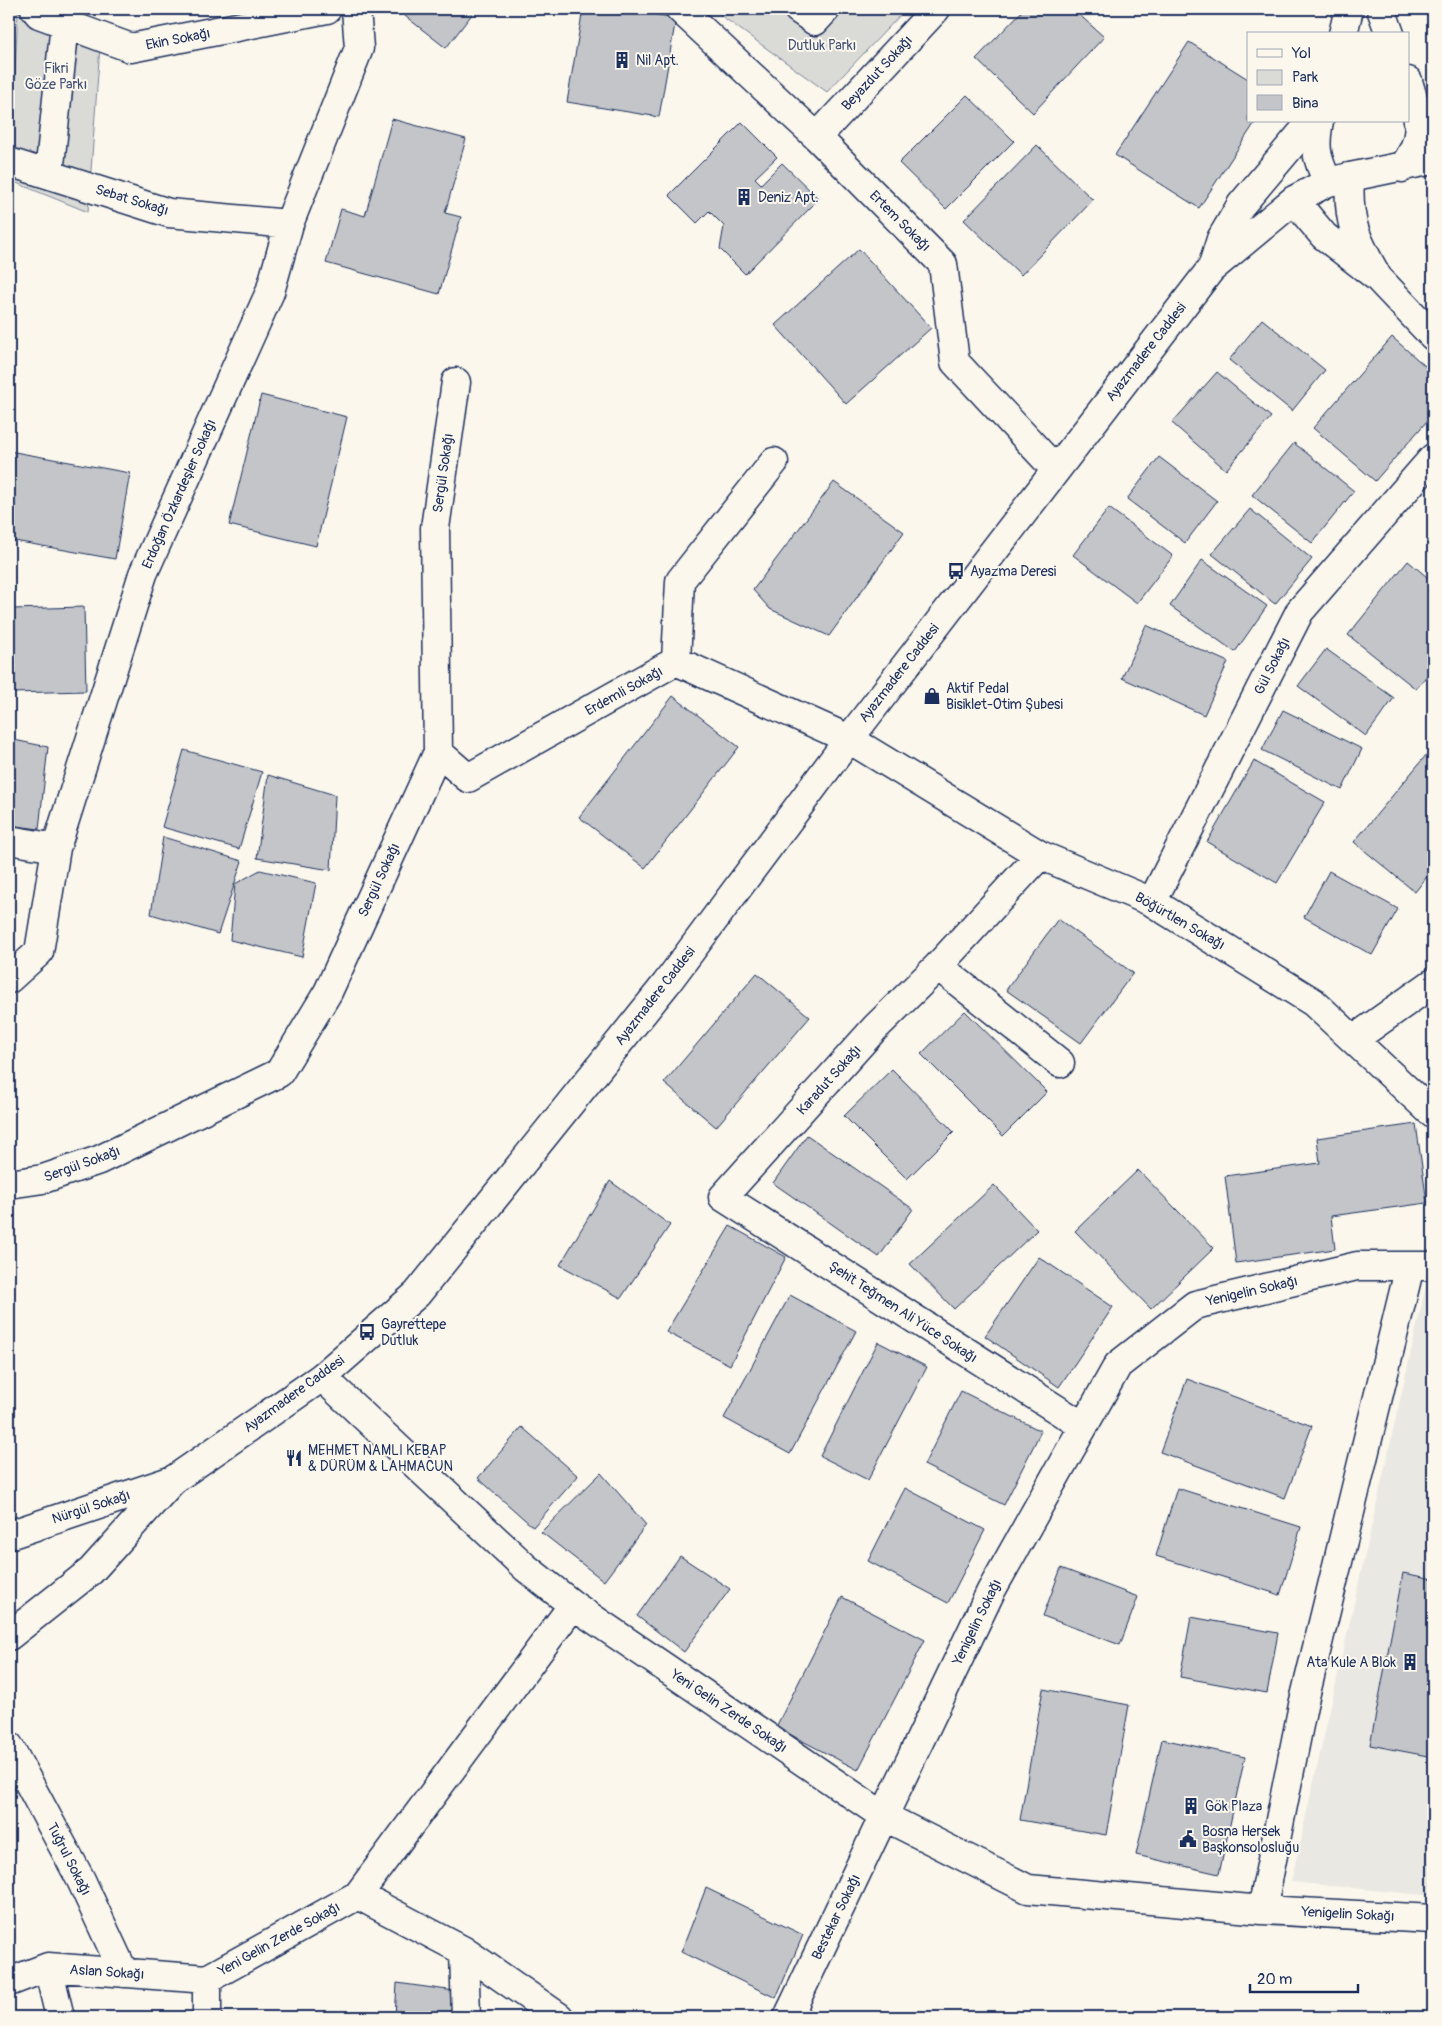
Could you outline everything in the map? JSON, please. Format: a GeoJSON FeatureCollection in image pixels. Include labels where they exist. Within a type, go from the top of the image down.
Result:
{"type":"FeatureCollection","features":[{"type":"Feature","properties":{"kind":"street","name":"Ekin Sokağı"},"geometry":{"type":"LineString","coordinates":[[35,9],[39,14],[131,48],[327,9]]}},
{"type":"Feature","properties":{"kind":"street","name":"Erdoğan Özkardeşler Sokağı"},"geometry":{"type":"LineString","coordinates":[[9,979],[39,952],[56,848],[143,574],[270,292],[289,224],[359,48],[356,9]]}},
{"type":"Feature","properties":{"kind":"street","name":"Ertem Sokağı"},"geometry":{"type":"LineString","coordinates":[[680,9],[818,137],[943,264],[955,362],[1055,469]]}},
{"type":"Feature","properties":{"kind":"street"},"geometry":{"type":"LineString","coordinates":[[798,9],[815,21],[826,9]]}},
{"type":"Feature","properties":{"kind":"street","name":"Beyazdut Sokağı"},"geometry":{"type":"LineString","coordinates":[[818,137],[936,9]]}},
{"type":"Feature","properties":{"kind":"street"},"geometry":{"type":"LineString","coordinates":[[1343,32],[1349,9]]}},
{"type":"Feature","properties":{"kind":"street"},"geometry":{"type":"LineString","coordinates":[[1381,9],[1389,32]]}},
{"type":"Feature","properties":{"kind":"street"},"geometry":{"type":"LineString","coordinates":[[49,174],[65,24]]}},
{"type":"Feature","properties":{"kind":"street"},"geometry":{"type":"LineString","coordinates":[[1410,81],[1433,87]]}},
{"type":"Feature","properties":{"kind":"street"},"geometry":{"type":"LineString","coordinates":[[1402,168],[1413,155],[1418,142],[1419,121],[1410,88]]}},
{"type":"Feature","properties":{"kind":"street","name":"Ayazmadere Caddesi"},"geometry":{"type":"LineString","coordinates":[[1211,269],[1221,239],[1241,205],[1311,122]]}},
{"type":"Feature","properties":{"kind":"street"},"geometry":{"type":"LineString","coordinates":[[1319,122],[1315,141],[1319,164],[1339,180],[1349,200],[1350,220],[1360,247],[1378,278]]}},
{"type":"Feature","properties":{"kind":"street","name":"Ayazmadere Caddesi"},"geometry":{"type":"LineString","coordinates":[[9,1636],[91,1571],[173,1480],[322,1377],[417,1294],[666,984],[849,738],[1211,269],[1294,200],[1339,180],[1433,160]]}},
{"type":"Feature","properties":{"kind":"street","name":"Sebat Sokağı"},"geometry":{"type":"LineString","coordinates":[[9,162],[169,212],[289,224]]}},
{"type":"Feature","properties":{"kind":"street"},"geometry":{"type":"LineString","coordinates":[[1294,200],[1324,236],[1378,278],[1433,336]]}},
{"type":"Feature","properties":{"kind":"street","name":"Sergül Sokağı"},"geometry":{"type":"LineString","coordinates":[[9,1184],[43,1179],[99,1160],[279,1073],[328,992],[438,752],[435,528],[456,382]]}},
{"type":"Feature","properties":{"kind":"street","name":"Gül Sokağı"},"geometry":{"type":"LineString","coordinates":[[1152,902],[1300,611],[1433,458]]}},
{"type":"Feature","properties":{"kind":"street"},"geometry":{"type":"LineString","coordinates":[[676,661],[680,581],[774,462]]}},
{"type":"Feature","properties":{"kind":"street","name":"Erdemli Sokağı"},"geometry":{"type":"LineString","coordinates":[[438,752],[468,778],[676,661],[849,738]]}},
{"type":"Feature","properties":{"kind":"street","name":"Böğürtlen Sokağı"},"geometry":{"type":"LineString","coordinates":[[849,738],[1040,855],[1152,902],[1313,1002],[1433,1114]]}},
{"type":"Feature","properties":{"kind":"street"},"geometry":{"type":"LineString","coordinates":[[9,840],[56,848]]}},
{"type":"Feature","properties":{"kind":"street","name":"Karadut Sokağı"},"geometry":{"type":"LineString","coordinates":[[723,1197],[875,1028],[938,966],[1040,855]]}},
{"type":"Feature","properties":{"kind":"street"},"geometry":{"type":"LineString","coordinates":[[938,966],[1060,1062]]}},
{"type":"Feature","properties":{"kind":"street"},"geometry":{"type":"LineString","coordinates":[[1354,1039],[1433,983]]}},
{"type":"Feature","properties":{"kind":"street","name":"Şehit Teğmen Ali Yüce Sokağı"},"geometry":{"type":"LineString","coordinates":[[723,1197],[1084,1426]]}},
{"type":"Feature","properties":{"kind":"street","name":"Yenigelin Sokağı"},"geometry":{"type":"LineString","coordinates":[[1262,1910],[1304,1705],[1422,1266],[1357,1266],[1195,1305],[1118,1365],[991,1591],[885,1817],[1028,1889],[1262,1910],[1433,1919]]}},
{"type":"Feature","properties":{"kind":"street","name":"Yeni Gelin Zerde Sokağı"},"geometry":{"type":"LineString","coordinates":[[322,1377],[526,1568],[573,1605],[885,1817]]}},
{"type":"Feature","properties":{"kind":"street","name":"Nürgül Sokağı"},"geometry":{"type":"LineString","coordinates":[[9,1535],[173,1480]]}},
{"type":"Feature","properties":{"kind":"street","name":"Yeni Gelin Zerde Sokağı"},"geometry":{"type":"LineString","coordinates":[[207,2017],[207,1979],[358,1895],[573,1605]]}},
{"type":"Feature","properties":{"kind":"street","name":"Tuğrul Sokağı"},"geometry":{"type":"LineString","coordinates":[[9,1746],[81,1880],[124,1973]]}},
{"type":"Feature","properties":{"kind":"street","name":"Bestekar Sokağı"},"geometry":{"type":"LineString","coordinates":[[788,2017],[885,1817]]}},
{"type":"Feature","properties":{"kind":"street"},"geometry":{"type":"LineString","coordinates":[[358,1895],[464,1951],[559,2017]]}},
{"type":"Feature","properties":{"kind":"street"},"geometry":{"type":"LineString","coordinates":[[464,1951],[466,2017]]}},
{"type":"Feature","properties":{"kind":"street"},"geometry":{"type":"LineString","coordinates":[[48,1967],[60,2017]]}},
{"type":"Feature","properties":{"kind":"street","name":"Aslan Sokağı"},"geometry":{"type":"LineString","coordinates":[[9,1982],[48,1967],[207,1979]]}},
{"type":"Feature","properties":{"kind":"shaded area"},"geometry":{"type":"Polygon","coordinates":[[[1427,1281],[1433,1281],[1433,1896],[1291,1882],[1427,1281]]]}},
{"type":"Feature","properties":{"kind":"green space","name":"Dutluk Parkı"},"geometry":{"type":"Polygon","coordinates":[[[712,9],[906,9],[827,92],[712,9]]]}},
{"type":"Feature","properties":{"kind":"green space","name":"Fikri Göze Parkı"},"geometry":{"type":"Polygon","coordinates":[[[18,12],[100,46],[88,212],[9,180],[18,12]]]}},
{"type":"Feature","properties":{"kind":"building"},"geometry":{"type":"Polygon","coordinates":[[[396,9],[476,9],[446,48],[396,9]]]}},
{"type":"Feature","properties":{"kind":"building","name":"Nil Apt."},"geometry":{"type":"Polygon","coordinates":[[[583,9],[622,9],[676,18],[659,117],[567,102],[583,9]]]}},
{"type":"Feature","properties":{"kind":"building"},"geometry":{"type":"Polygon","coordinates":[[[1024,9],[1073,9],[1104,37],[1033,113],[976,59],[1024,9]]]}},
{"type":"Feature","properties":{"kind":"building"},"geometry":{"type":"Polygon","coordinates":[[[1189,42],[1247,78],[1247,122],[1255,122],[1199,208],[1115,155],[1189,42]]]}},
{"type":"Feature","properties":{"kind":"building"},"geometry":{"type":"Polygon","coordinates":[[[967,95],[1014,141],[946,209],[899,163],[967,95]]]}},
{"type":"Feature","properties":{"kind":"building"},"geometry":{"type":"Polygon","coordinates":[[[392,119],[466,139],[445,213],[461,217],[439,294],[326,263],[341,209],[365,216],[392,119]]]}},
{"type":"Feature","properties":{"kind":"building","name":"Deniz Apt."},"geometry":{"type":"Polygon","coordinates":[[[742,122],[777,157],[755,178],[761,184],[782,163],[819,199],[745,274],[720,249],[724,226],[709,211],[697,223],[669,195],[742,122]]]}},
{"type":"Feature","properties":{"kind":"building"},"geometry":{"type":"Polygon","coordinates":[[[1037,145],[1093,200],[1021,275],[964,220],[1037,145]]]}},
{"type":"Feature","properties":{"kind":"building"},"geometry":{"type":"Polygon","coordinates":[[[859,249],[931,328],[846,404],[775,325],[859,249]]]}},
{"type":"Feature","properties":{"kind":"building"},"geometry":{"type":"Polygon","coordinates":[[[1262,319],[1325,370],[1292,411],[1229,360],[1262,319]]]}},
{"type":"Feature","properties":{"kind":"building"},"geometry":{"type":"Polygon","coordinates":[[[1392,337],[1433,373],[1433,414],[1375,481],[1313,428],[1392,337]]]}},
{"type":"Feature","properties":{"kind":"building"},"geometry":{"type":"Polygon","coordinates":[[[1217,372],[1271,417],[1226,470],[1172,423],[1217,372]]]}},
{"type":"Feature","properties":{"kind":"building"},"geometry":{"type":"Polygon","coordinates":[[[261,395],[347,417],[316,546],[229,525],[261,395]]]}},
{"type":"Feature","properties":{"kind":"building"},"geometry":{"type":"Polygon","coordinates":[[[1294,443],[1354,491],[1312,543],[1252,495],[1294,443]]]}},
{"type":"Feature","properties":{"kind":"building"},"geometry":{"type":"Polygon","coordinates":[[[9,451],[130,473],[115,559],[9,540],[9,451]]]}},
{"type":"Feature","properties":{"kind":"building"},"geometry":{"type":"Polygon","coordinates":[[[1159,457],[1217,501],[1185,543],[1127,499],[1159,457]]]}},
{"type":"Feature","properties":{"kind":"building"},"geometry":{"type":"Polygon","coordinates":[[[834,482],[904,532],[829,636],[770,609],[753,590],[834,482]]]}},
{"type":"Feature","properties":{"kind":"building"},"geometry":{"type":"Polygon","coordinates":[[[1109,508],[1173,556],[1137,603],[1073,555],[1109,508]]]}},
{"type":"Feature","properties":{"kind":"building"},"geometry":{"type":"Polygon","coordinates":[[[1250,509],[1312,559],[1275,604],[1212,554],[1250,509]]]}},
{"type":"Feature","properties":{"kind":"building"},"geometry":{"type":"Polygon","coordinates":[[[1202,560],[1267,606],[1235,652],[1170,606],[1202,560]]]}},
{"type":"Feature","properties":{"kind":"building"},"geometry":{"type":"Polygon","coordinates":[[[1408,561],[1433,582],[1433,668],[1416,689],[1348,635],[1408,561]]]}},
{"type":"Feature","properties":{"kind":"building"},"geometry":{"type":"Polygon","coordinates":[[[84,607],[86,691],[12,693],[11,609],[84,607]]]}},
{"type":"Feature","properties":{"kind":"building"},"geometry":{"type":"Polygon","coordinates":[[[1146,625],[1228,662],[1204,715],[1122,678],[1146,625]]]}},
{"type":"Feature","properties":{"kind":"building"},"geometry":{"type":"Polygon","coordinates":[[[1326,649],[1394,698],[1366,736],[1298,686],[1326,649]]]}},
{"type":"Feature","properties":{"kind":"building"},"geometry":{"type":"Polygon","coordinates":[[[673,696],[739,747],[645,868],[579,817],[673,696]]]}},
{"type":"Feature","properties":{"kind":"building"},"geometry":{"type":"Polygon","coordinates":[[[1283,710],[1362,749],[1342,790],[1262,750],[1283,710]]]}},
{"type":"Feature","properties":{"kind":"building"},"geometry":{"type":"Polygon","coordinates":[[[9,739],[48,747],[39,829],[9,825],[9,739]]]}},
{"type":"Feature","properties":{"kind":"building"},"geometry":{"type":"Polygon","coordinates":[[[184,750],[262,772],[239,849],[162,827],[184,750]]]}},
{"type":"Feature","properties":{"kind":"building"},"geometry":{"type":"Polygon","coordinates":[[[1427,754],[1433,759],[1433,869],[1415,892],[1354,842],[1427,754]]]}},
{"type":"Feature","properties":{"kind":"building"},"geometry":{"type":"Polygon","coordinates":[[[1254,761],[1325,802],[1277,883],[1207,842],[1254,761]]]}},
{"type":"Feature","properties":{"kind":"building"},"geometry":{"type":"Polygon","coordinates":[[[268,775],[335,795],[331,870],[257,858],[268,775]]]}},
{"type":"Feature","properties":{"kind":"building"},"geometry":{"type":"Polygon","coordinates":[[[163,837],[242,861],[218,934],[151,914],[163,837]]]}},
{"type":"Feature","properties":{"kind":"building"},"geometry":{"type":"Polygon","coordinates":[[[260,870],[316,883],[302,957],[230,940],[235,884],[260,870]]]}},
{"type":"Feature","properties":{"kind":"building"},"geometry":{"type":"Polygon","coordinates":[[[1329,871],[1398,909],[1372,955],[1304,917],[1329,871]]]}},
{"type":"Feature","properties":{"kind":"building"},"geometry":{"type":"Polygon","coordinates":[[[1058,919],[1133,973],[1081,1043],[1006,990],[1058,919]]]}},
{"type":"Feature","properties":{"kind":"building"},"geometry":{"type":"Polygon","coordinates":[[[757,973],[810,1017],[716,1127],[664,1083],[757,973]]]}},
{"type":"Feature","properties":{"kind":"building"},"geometry":{"type":"Polygon","coordinates":[[[965,1011],[1047,1092],[1003,1136],[921,1054],[965,1011]]]}},
{"type":"Feature","properties":{"kind":"building"},"geometry":{"type":"Polygon","coordinates":[[[892,1069],[954,1132],[907,1179],[844,1116],[892,1069]]]}},
{"type":"Feature","properties":{"kind":"building"},"geometry":{"type":"Polygon","coordinates":[[[1416,1124],[1427,1203],[1331,1216],[1335,1249],[1236,1263],[1225,1176],[1320,1163],[1317,1138],[1416,1124]]]}},
{"type":"Feature","properties":{"kind":"building"},"geometry":{"type":"Polygon","coordinates":[[[807,1135],[913,1209],[879,1257],[773,1183],[807,1135]]]}},
{"type":"Feature","properties":{"kind":"building"},"geometry":{"type":"Polygon","coordinates":[[[1138,1170],[1214,1248],[1151,1309],[1075,1231],[1138,1170]]]}},
{"type":"Feature","properties":{"kind":"building"},"geometry":{"type":"Polygon","coordinates":[[[610,1181],[670,1225],[621,1298],[560,1265],[610,1181]]]}},
{"type":"Feature","properties":{"kind":"building"},"geometry":{"type":"Polygon","coordinates":[[[994,1185],[1037,1230],[954,1309],[910,1264],[994,1185]]]}},
{"type":"Feature","properties":{"kind":"building"},"geometry":{"type":"Polygon","coordinates":[[[730,1226],[786,1257],[730,1365],[666,1332],[730,1226]]]}},
{"type":"Feature","properties":{"kind":"building"},"geometry":{"type":"Polygon","coordinates":[[[1039,1257],[1113,1307],[1059,1387],[985,1336],[1039,1257]]]}},
{"type":"Feature","properties":{"kind":"building"},"geometry":{"type":"Polygon","coordinates":[[[790,1295],[856,1331],[790,1454],[724,1418],[790,1295]]]}},
{"type":"Feature","properties":{"kind":"building"},"geometry":{"type":"Polygon","coordinates":[[[878,1342],[927,1367],[868,1480],[820,1456],[878,1342]]]}},
{"type":"Feature","properties":{"kind":"building"},"geometry":{"type":"Polygon","coordinates":[[[1187,1379],[1312,1426],[1285,1498],[1160,1452],[1187,1379]]]}},
{"type":"Feature","properties":{"kind":"building"},"geometry":{"type":"Polygon","coordinates":[[[961,1391],[1041,1431],[1004,1505],[924,1465],[961,1391]]]}},
{"type":"Feature","properties":{"kind":"building"},"geometry":{"type":"Polygon","coordinates":[[[522,1427],[578,1476],[533,1527],[478,1478],[522,1427]]]}},
{"type":"Feature","properties":{"kind":"building"},"geometry":{"type":"Polygon","coordinates":[[[601,1473],[646,1525],[604,1581],[541,1532],[601,1473]]]}},
{"type":"Feature","properties":{"kind":"building"},"geometry":{"type":"Polygon","coordinates":[[[905,1488],[985,1530],[948,1603],[868,1561],[905,1488]]]}},
{"type":"Feature","properties":{"kind":"building"},"geometry":{"type":"Polygon","coordinates":[[[1177,1488],[1301,1527],[1280,1595],[1156,1556],[1177,1488]]]}},
{"type":"Feature","properties":{"kind":"building"},"geometry":{"type":"Polygon","coordinates":[[[680,1556],[730,1589],[684,1652],[637,1616],[680,1556]]]}},
{"type":"Feature","properties":{"kind":"building"},"geometry":{"type":"Polygon","coordinates":[[[1061,1568],[1138,1597],[1120,1645],[1043,1616],[1061,1568]]]}},
{"type":"Feature","properties":{"kind":"building","name":"Ata Kule A Blok"},"geometry":{"type":"Polygon","coordinates":[[[1403,1573],[1433,1579],[1433,1757],[1370,1745],[1403,1573]]]}},
{"type":"Feature","properties":{"kind":"building"},"geometry":{"type":"Polygon","coordinates":[[[842,1597],[925,1640],[858,1770],[776,1727],[842,1597]]]}},
{"type":"Feature","properties":{"kind":"building"},"geometry":{"type":"Polygon","coordinates":[[[1191,1617],[1278,1633],[1267,1693],[1180,1677],[1191,1617]]]}},
{"type":"Feature","properties":{"kind":"building"},"geometry":{"type":"Polygon","coordinates":[[[1043,1689],[1129,1705],[1106,1835],[1020,1820],[1043,1689]]]}},
{"type":"Feature","properties":{"kind":"building","name":"Gök Plaza"},"geometry":{"type":"Polygon","coordinates":[[[1162,1739],[1245,1757],[1219,1874],[1136,1855],[1162,1739]]]}},
{"type":"Feature","properties":{"kind":"building"},"geometry":{"type":"Polygon","coordinates":[[[706,1888],[803,1935],[776,1998],[681,1952],[706,1888]]]}},
{"type":"Feature","properties":{"kind":"building"},"geometry":{"type":"Polygon","coordinates":[[[397,1983],[455,1991],[452,2017],[395,2017],[397,1983]]]}},
{"type":"Feature","properties":{"kind":"place","name":"Nil Apt."},"geometry":{"type":"Point","coordinates":[622,60]}},
{"type":"Feature","properties":{"kind":"place","name":"Deniz Apt."},"geometry":{"type":"Point","coordinates":[744,197]}},
{"type":"Feature","properties":{"kind":"place","name":"Ayazma Deresi"},"geometry":{"type":"Point","coordinates":[956,571]}},
{"type":"Feature","properties":{"kind":"place","name":"Aktif Pedal Bisiklet-Otim Şubesi"},"geometry":{"type":"Point","coordinates":[932,696]}},
{"type":"Feature","properties":{"kind":"place","name":"Gayrettepe Dutluk"},"geometry":{"type":"Point","coordinates":[367,1332]}},
{"type":"Feature","properties":{"kind":"place","name":"MEHMET NAMLI KEBAP & DÜRÜM & LAHMACUN"},"geometry":{"type":"Point","coordinates":[294,1458]}},
{"type":"Feature","properties":{"kind":"place","name":"Ata Kule A Blok"},"geometry":{"type":"Point","coordinates":[1410,1662]}},
{"type":"Feature","properties":{"kind":"place","name":"Gök Plaza"},"geometry":{"type":"Point","coordinates":[1191,1806]}},
{"type":"Feature","properties":{"kind":"place","name":"Bosna Hersek Başkonsolosluğu"},"geometry":{"type":"Point","coordinates":[1188,1839]}}]}
